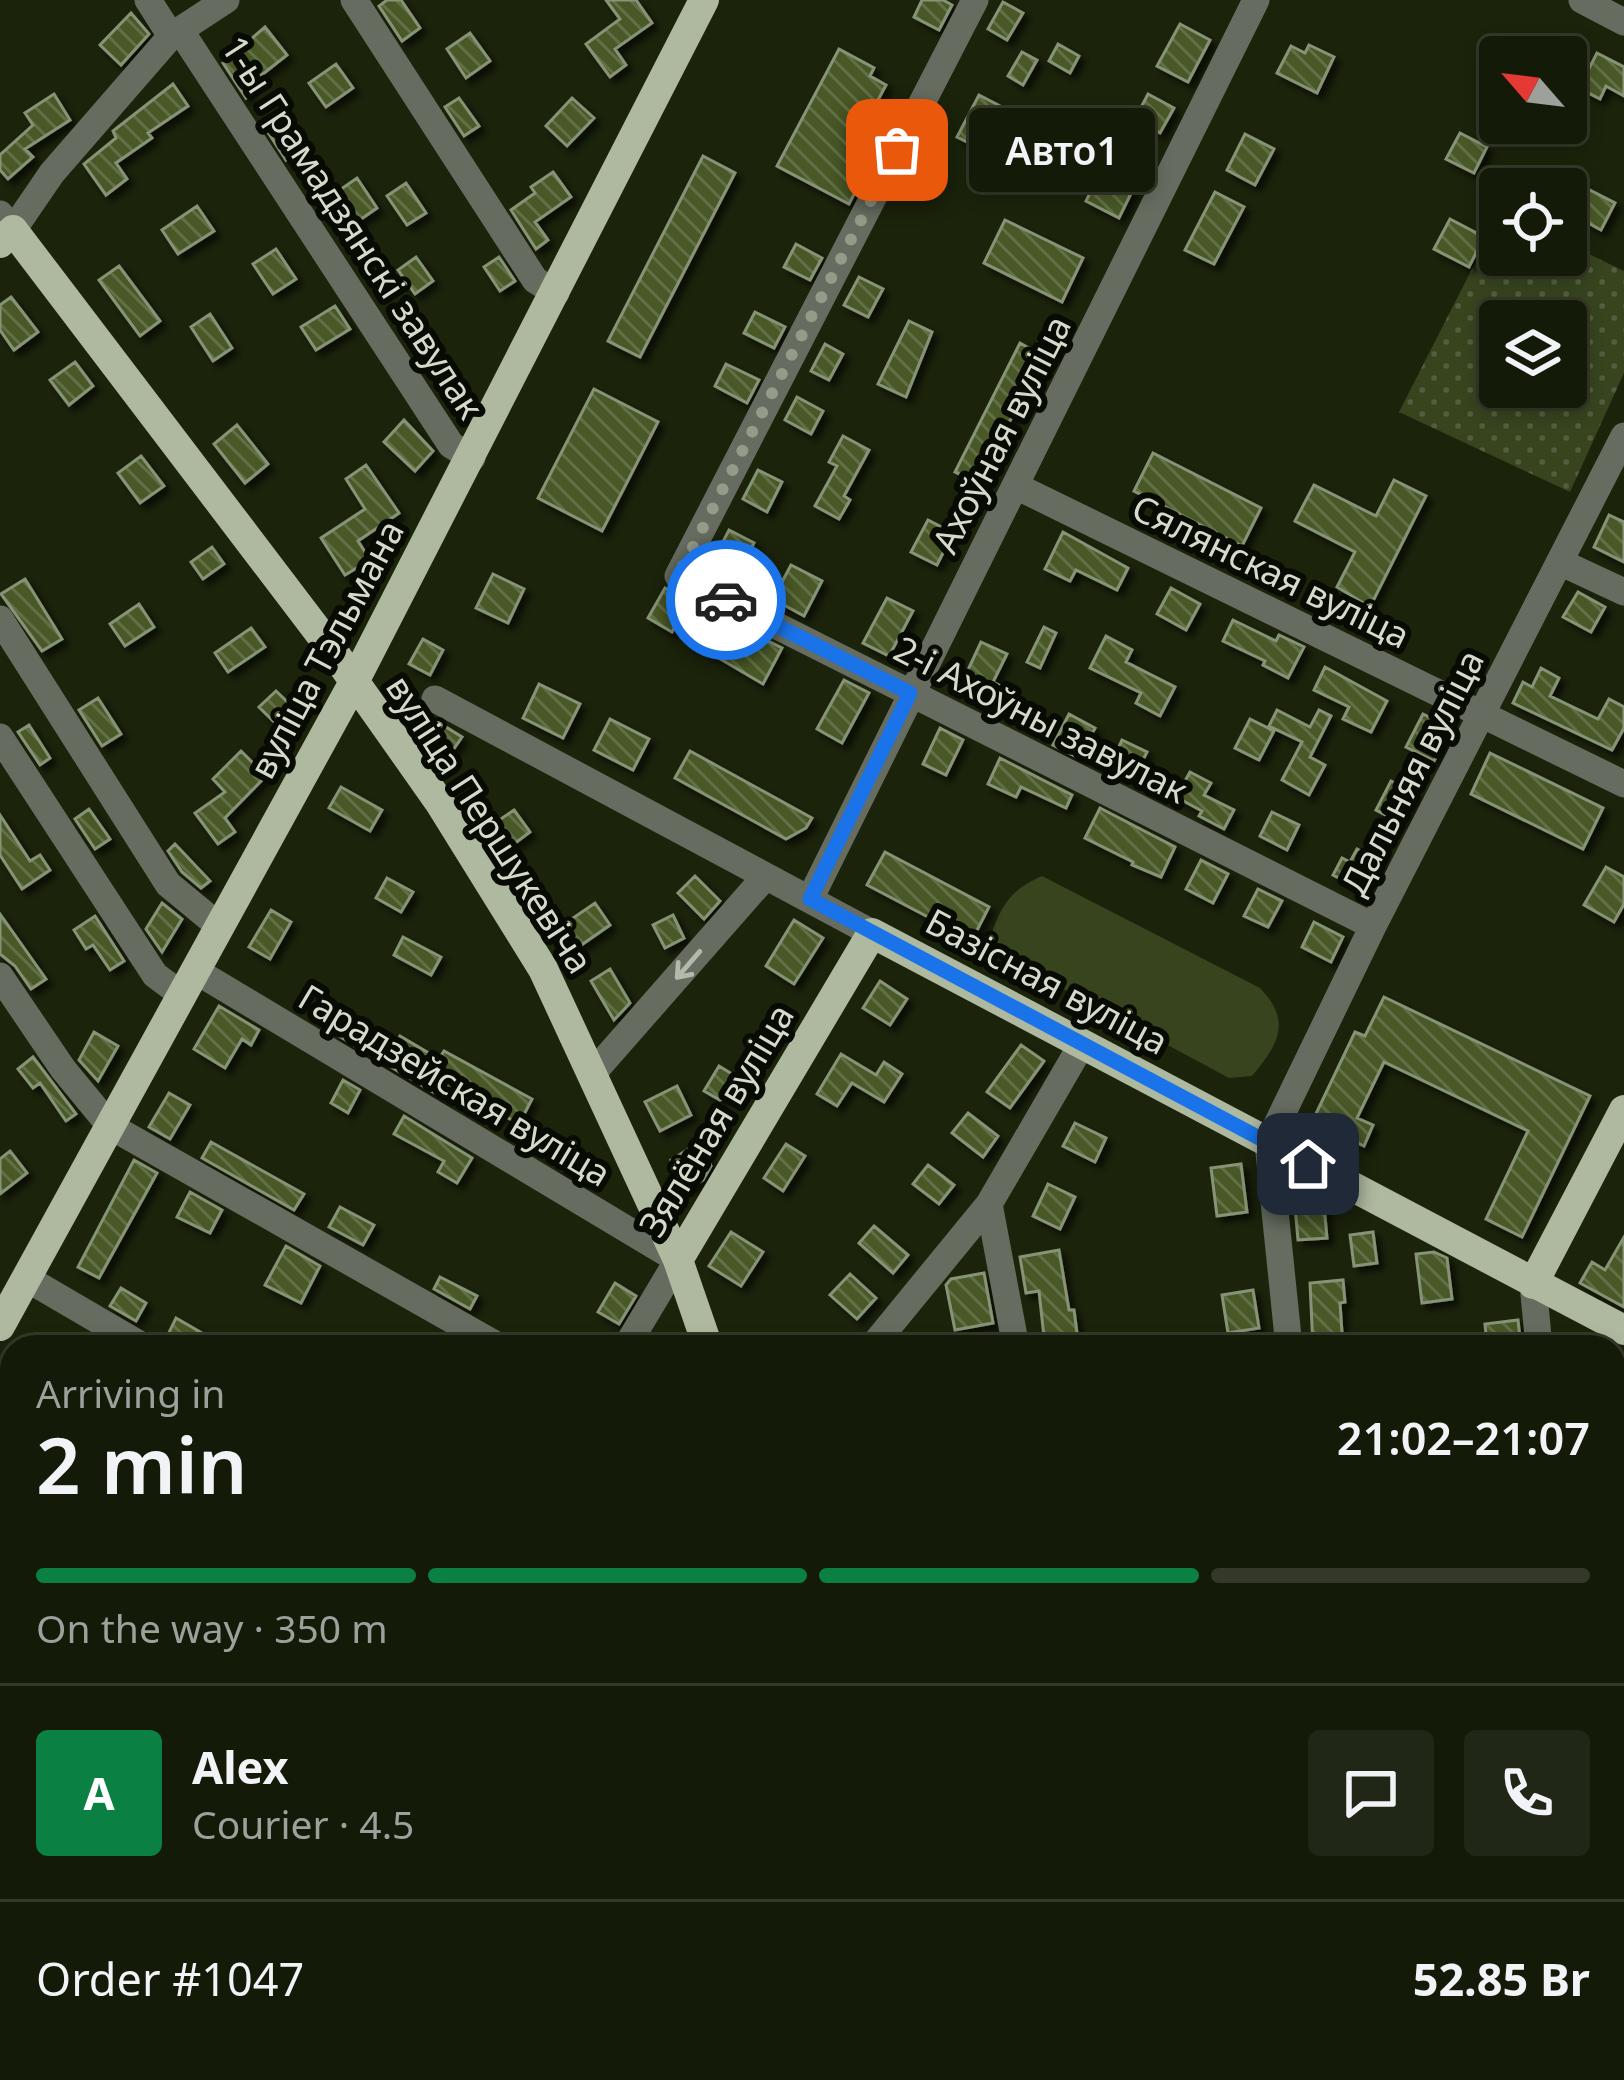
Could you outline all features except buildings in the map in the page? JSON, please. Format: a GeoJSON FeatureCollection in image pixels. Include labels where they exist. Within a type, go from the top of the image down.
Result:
{"type":"FeatureCollection","features":[{"type":"Feature","properties":{"kind":"main road","name":"вуліца Тэльмана"},"geometry":{"type":"LineString","coordinates":[[0,1326],[354,682],[704,0]]}},
{"type":"Feature","properties":{"kind":"main road","name":"вуліца Першукевіча"},"geometry":{"type":"LineString","coordinates":[[4,229],[154,411],[440,803],[543,969],[678,1260],[704,1335]]}},
{"type":"Feature","properties":{"kind":"main road","name":"Базісная вуліца"},"geometry":{"type":"LineString","coordinates":[[872,933],[1624,1330]]}},
{"type":"Feature","properties":{"kind":"main road","name":"Зялёная вуліца"},"geometry":{"type":"LineString","coordinates":[[678,1260],[872,933]]}},
{"type":"Feature","properties":{"kind":"main road"},"geometry":{"type":"LineString","coordinates":[[1533,1284],[1624,1110]]}},
{"type":"Feature","properties":{"kind":"street","name":"1-ы Грамадзянскі завулак"},"geometry":{"type":"LineString","coordinates":[[148,0],[176,33],[451,445],[472,458]]}},
{"type":"Feature","properties":{"kind":"street"},"geometry":{"type":"LineString","coordinates":[[4,229],[176,33],[226,0]]}},
{"type":"Feature","properties":{"kind":"street"},"geometry":{"type":"LineString","coordinates":[[354,0],[535,280],[556,293]]}},
{"type":"Feature","properties":{"kind":"street","name":"2-і Ахоўны завулак"},"geometry":{"type":"LineString","coordinates":[[975,0],[678,576],[1373,926]]}},
{"type":"Feature","properties":{"kind":"street","name":"Ахоўная вуліца"},"geometry":{"type":"LineString","coordinates":[[810,899],[1256,0]]}},
{"type":"Feature","properties":{"kind":"street"},"geometry":{"type":"LineString","coordinates":[[1582,0],[1624,22]]}},
{"type":"Feature","properties":{"kind":"street","name":"Дальняя вуліца"},"geometry":{"type":"LineString","coordinates":[[1268,1143],[1373,926],[1624,436]]}},
{"type":"Feature","properties":{"kind":"street","name":"Сялянская вуліца"},"geometry":{"type":"LineString","coordinates":[[1016,486],[1624,784]]}},
{"type":"Feature","properties":{"kind":"street"},"geometry":{"type":"LineString","coordinates":[[1562,563],[1624,592]]}},
{"type":"Feature","properties":{"kind":"street"},"geometry":{"type":"LineString","coordinates":[[0,620],[168,884],[220,927]]}},
{"type":"Feature","properties":{"kind":"street","name":"Базісная вуліца"},"geometry":{"type":"LineString","coordinates":[[435,699],[872,933]]}},
{"type":"Feature","properties":{"kind":"street","name":"Гарадзейская вуліца"},"geometry":{"type":"LineString","coordinates":[[0,737],[154,975],[189,983],[678,1260]]}},
{"type":"Feature","properties":{"kind":"street"},"geometry":{"type":"LineString","coordinates":[[592,1074],[765,877]]}},
{"type":"Feature","properties":{"kind":"street"},"geometry":{"type":"LineString","coordinates":[[0,976],[63,1069],[110,1126],[479,1335]]}},
{"type":"Feature","properties":{"kind":"street"},"geometry":{"type":"LineString","coordinates":[[882,1335],[988,1204],[1082,1044]]}},
{"type":"Feature","properties":{"kind":"street"},"geometry":{"type":"LineString","coordinates":[[1268,1143],[1288,1335]]}},
{"type":"Feature","properties":{"kind":"street"},"geometry":{"type":"LineString","coordinates":[[988,1204],[1014,1335]]}},
{"type":"Feature","properties":{"kind":"street","name":"Зялёная вуліца"},"geometry":{"type":"LineString","coordinates":[[633,1335],[678,1260]]}},
{"type":"Feature","properties":{"kind":"street"},"geometry":{"type":"LineString","coordinates":[[26,1278],[123,1335]]}},
{"type":"Feature","properties":{"kind":"street"},"geometry":{"type":"LineString","coordinates":[[1533,1284],[1538,1335]]}},
{"type":"Feature","properties":{"kind":"green space"},"geometry":{"type":"Polygon","coordinates":[[[1587,253],[1624,271],[1624,373],[1570,492],[1399,412],[1479,255],[1479,276],[1587,276],[1587,253]]]}},
{"type":"Feature","properties":{"kind":"green space"},"geometry":{"type":"Polygon","coordinates":[[[1042,876],[1260,988],[1279,1022],[1275,1043],[1252,1076],[1229,1078],[1002,956],[990,938],[998,916],[1014,893],[1042,876]]]}},
{"type":"Feature","properties":{"kind":"way so far"},"geometry":{"type":"LineString","coordinates":[[726,600],[678,576],[897,150]]}},
{"type":"Feature","properties":{"kind":"place","name":"Авто1"},"geometry":{"type":"Point","coordinates":[897,150]}},
{"type":"Feature","properties":{"kind":"route"},"geometry":{"type":"LineString","coordinates":[[726,600],[910,693],[810,899],[1308,1164]]}}]}
